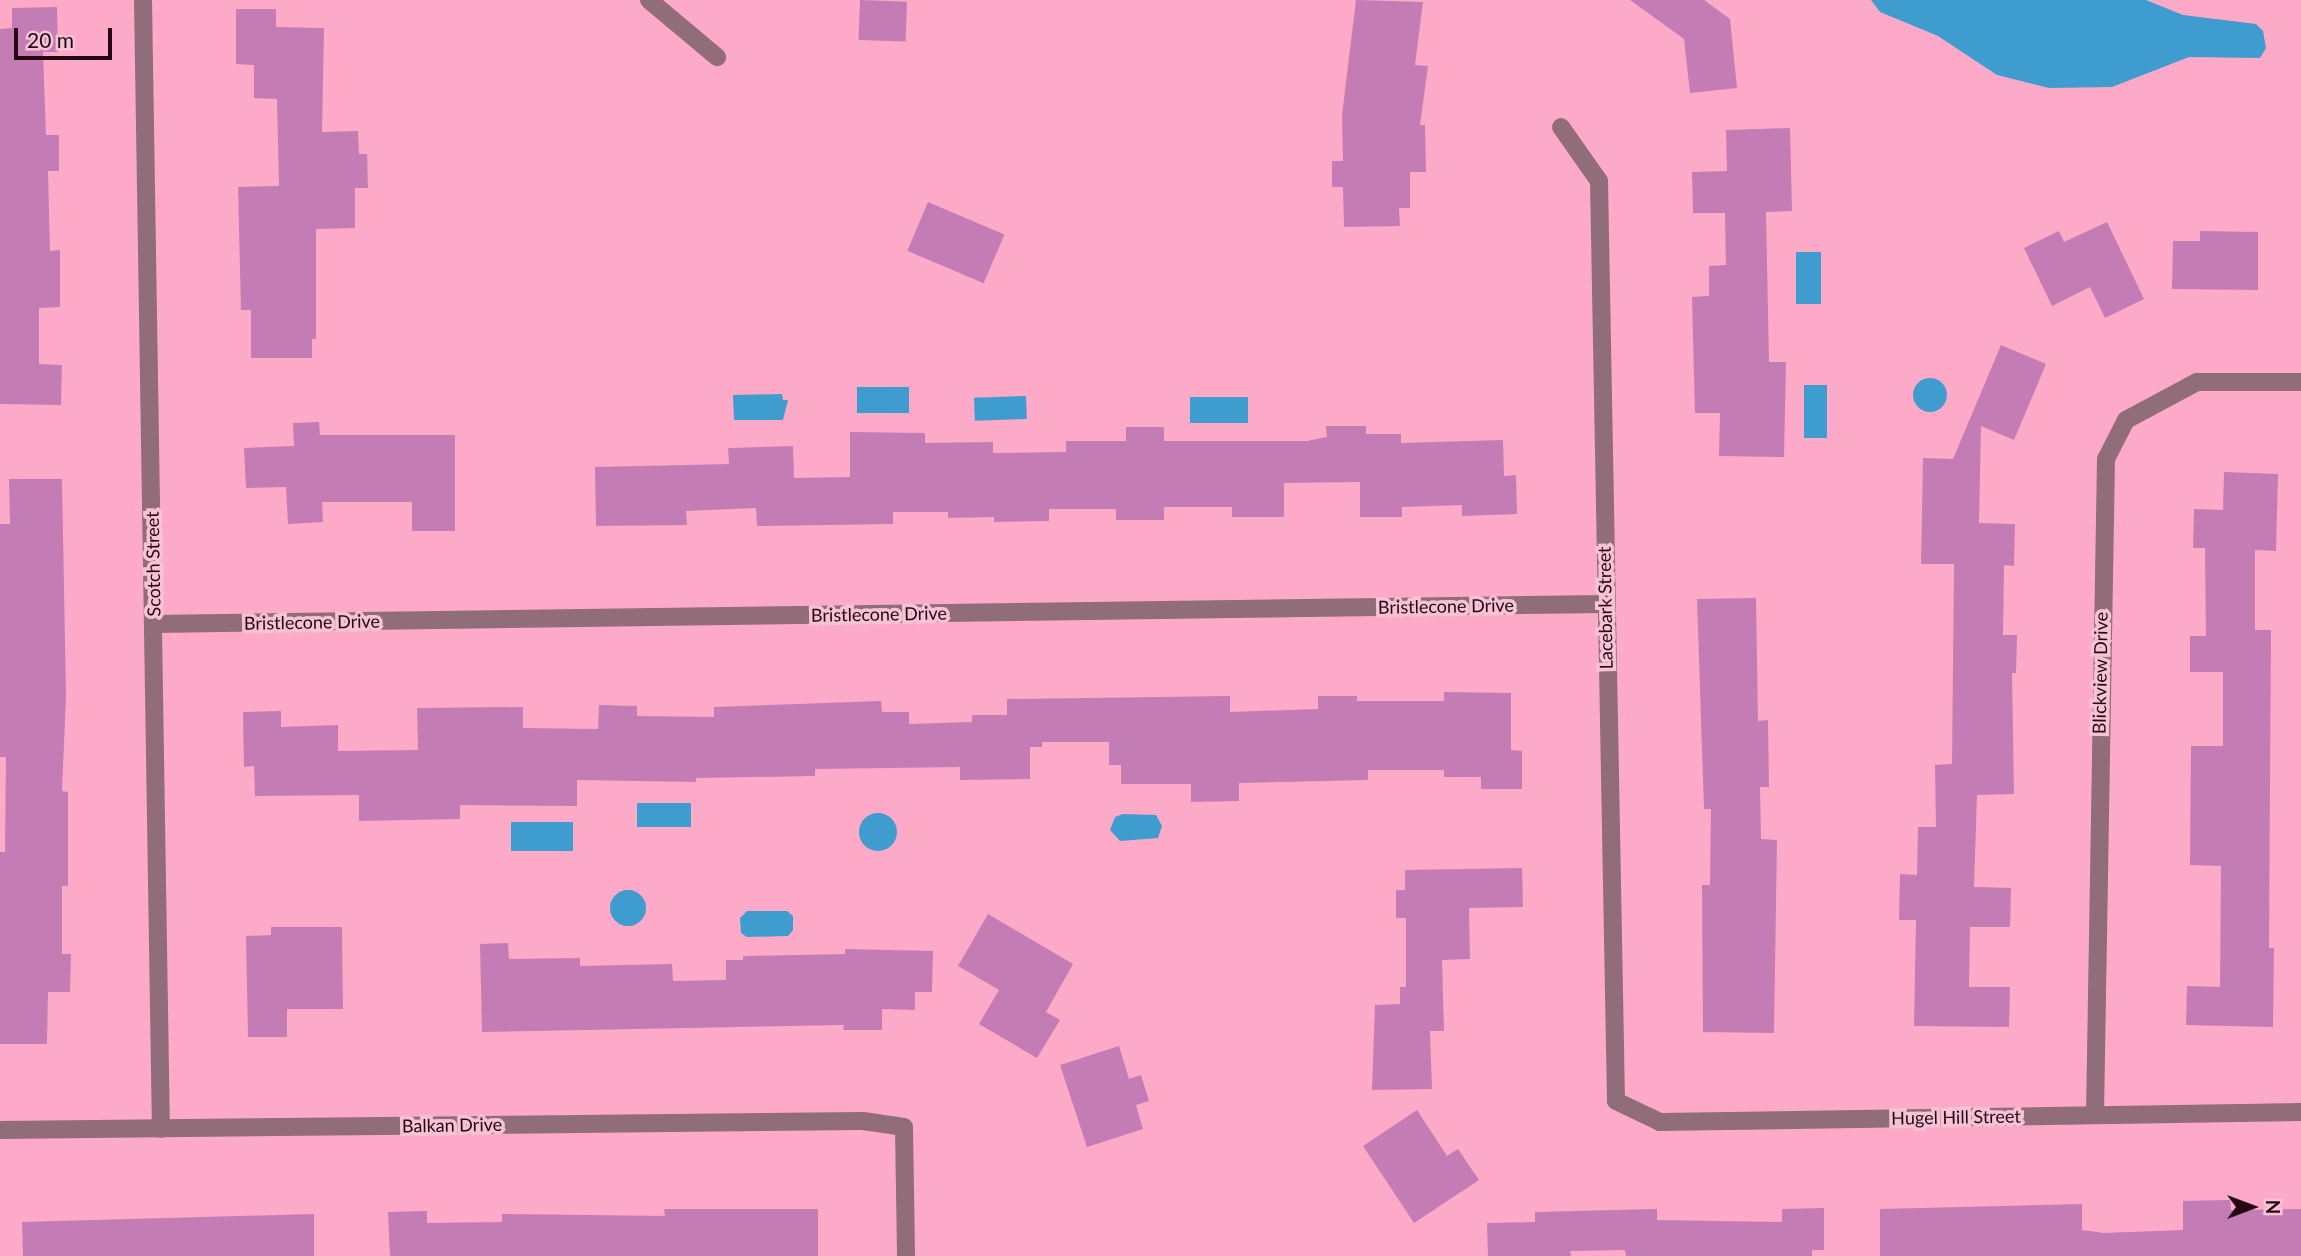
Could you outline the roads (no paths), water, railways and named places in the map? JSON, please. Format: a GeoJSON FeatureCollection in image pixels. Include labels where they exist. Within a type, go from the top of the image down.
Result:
{"type":"FeatureCollection","features":[{"type":"Feature","properties":{"kind":"street","name":"Scotch Street"},"geometry":{"type":"LineString","coordinates":[[144,0],[161,1129]]}},
{"type":"Feature","properties":{"kind":"street"},"geometry":{"type":"LineString","coordinates":[[649,0],[718,57]]}},
{"type":"Feature","properties":{"kind":"street","name":"Lacebark Street"},"geometry":{"type":"LineString","coordinates":[[1561,127],[1599,181],[1616,1101]]}},
{"type":"Feature","properties":{"kind":"street","name":"Blickview Drive"},"geometry":{"type":"LineString","coordinates":[[2095,1115],[2106,459],[2126,420],[2197,382],[2301,382]]}},
{"type":"Feature","properties":{"kind":"street","name":"Bristlecone Drive"},"geometry":{"type":"LineString","coordinates":[[154,624],[1605,604]]}},
{"type":"Feature","properties":{"kind":"street","name":"Hugel Hill Street"},"geometry":{"type":"LineString","coordinates":[[1616,1101],[1660,1122],[2301,1112]]}},
{"type":"Feature","properties":{"kind":"street","name":"Balkan Drive"},"geometry":{"type":"LineString","coordinates":[[0,1130],[863,1121],[904,1127],[906,1256]]}},
{"type":"Feature","properties":{"kind":"water"},"geometry":{"type":"Polygon","coordinates":[[[1871,0],[2146,0],[2183,15],[2256,24],[2263,31],[2266,48],[2260,58],[2189,57],[2112,87],[2049,88],[1997,75],[1938,36],[1880,12],[1871,0]]]}},
{"type":"Feature","properties":{"kind":"water"},"geometry":{"type":"Polygon","coordinates":[[[1796,252],[1821,252],[1821,304],[1796,304],[1796,252]]]}},
{"type":"Feature","properties":{"kind":"water"},"geometry":{"type":"Polygon","coordinates":[[[1930,378],[1942,383],[1947,395],[1942,407],[1930,412],[1918,407],[1913,395],[1918,383],[1930,378]]]}},
{"type":"Feature","properties":{"kind":"water"},"geometry":{"type":"Polygon","coordinates":[[[1804,385],[1827,385],[1827,438],[1804,438],[1804,385]]]}},
{"type":"Feature","properties":{"kind":"water"},"geometry":{"type":"Polygon","coordinates":[[[857,387],[909,387],[909,413],[857,413],[857,387]]]}},
{"type":"Feature","properties":{"kind":"water"},"geometry":{"type":"Polygon","coordinates":[[[782,394],[783,400],[788,400],[783,420],[734,420],[733,395],[782,394]]]}},
{"type":"Feature","properties":{"kind":"water"},"geometry":{"type":"Polygon","coordinates":[[[1026,396],[1027,419],[975,421],[974,398],[1026,396]]]}},
{"type":"Feature","properties":{"kind":"water"},"geometry":{"type":"Polygon","coordinates":[[[1190,397],[1248,397],[1248,423],[1190,423],[1190,397]]]}},
{"type":"Feature","properties":{"kind":"water"},"geometry":{"type":"Polygon","coordinates":[[[637,803],[691,803],[691,827],[637,827],[637,803]]]}},
{"type":"Feature","properties":{"kind":"water"},"geometry":{"type":"Polygon","coordinates":[[[878,813],[892,818],[897,832],[892,846],[878,851],[864,846],[859,832],[864,818],[878,813]]]}},
{"type":"Feature","properties":{"kind":"water"},"geometry":{"type":"Polygon","coordinates":[[[1123,814],[1156,815],[1162,826],[1158,838],[1120,841],[1110,830],[1115,817],[1123,814]]]}},
{"type":"Feature","properties":{"kind":"water"},"geometry":{"type":"Polygon","coordinates":[[[511,822],[573,822],[573,851],[511,851],[511,822]]]}},
{"type":"Feature","properties":{"kind":"water"},"geometry":{"type":"Polygon","coordinates":[[[628,890],[640,896],[646,908],[640,920],[628,926],[616,920],[610,908],[616,896],[628,890]]]}},
{"type":"Feature","properties":{"kind":"water"},"geometry":{"type":"Polygon","coordinates":[[[747,911],[787,911],[793,916],[793,930],[788,936],[747,937],[741,933],[740,918],[747,911]]]}}]}
